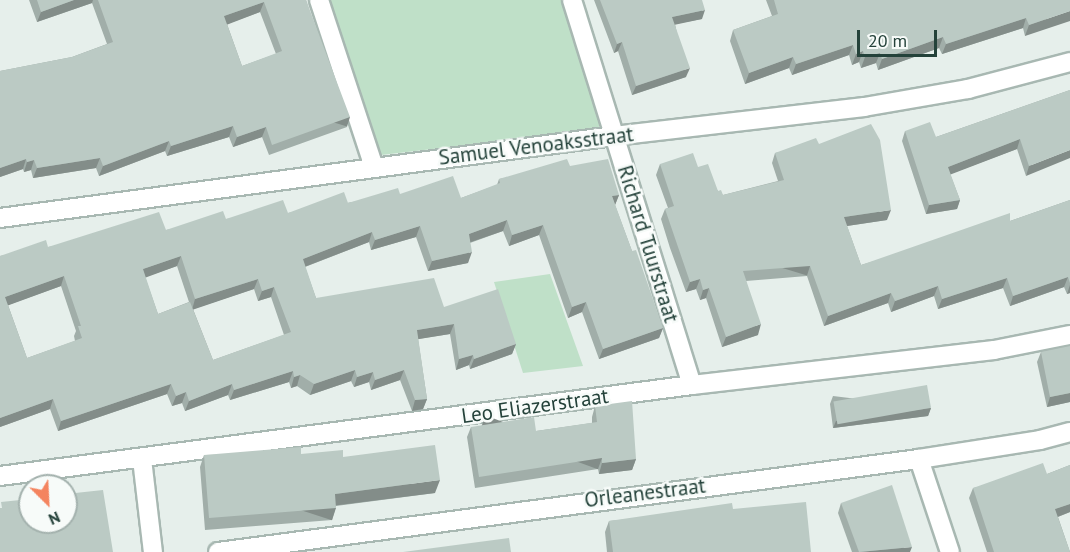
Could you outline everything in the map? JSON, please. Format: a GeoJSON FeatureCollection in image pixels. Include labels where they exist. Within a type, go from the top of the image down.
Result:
{"type":"FeatureCollection","features":[{"type":"Feature","properties":{"kind":"street"},"geometry":{"type":"LineString","coordinates":[[319,0],[374,167]]}},
{"type":"Feature","properties":{"kind":"street","name":"Richard Tuurstraat"},"geometry":{"type":"LineString","coordinates":[[572,0],[692,385]]}},
{"type":"Feature","properties":{"kind":"street","name":"Samuel Venoaksstraat"},"geometry":{"type":"LineString","coordinates":[[0,218],[614,136],[864,107],[968,89],[1070,62]]}},
{"type":"Feature","properties":{"kind":"street","name":"Leo Eliazerstraat"},"geometry":{"type":"LineString","coordinates":[[0,476],[692,385],[994,350],[1070,335]]}},
{"type":"Feature","properties":{"kind":"street","name":"Orleanestraat"},"geometry":{"type":"LineString","coordinates":[[218,552],[919,459],[1040,440],[1070,432]]}},
{"type":"Feature","properties":{"kind":"street"},"geometry":{"type":"LineString","coordinates":[[142,459],[153,552]]}},
{"type":"Feature","properties":{"kind":"street"},"geometry":{"type":"LineString","coordinates":[[919,459],[950,552]]}},
{"type":"Feature","properties":{"kind":"green space"},"geometry":{"type":"Polygon","coordinates":[[[329,0],[564,0],[603,122],[596,130],[381,155],[329,0]]]}},
{"type":"Feature","properties":{"kind":"green space"},"geometry":{"type":"Polygon","coordinates":[[[550,274],[583,366],[523,373],[494,282],[550,274]]]}},
{"type":"Feature","properties":{"kind":"building"},"geometry":{"type":"Polygon","coordinates":[[[37,0],[74,0],[41,12],[37,0]]]}},
{"type":"Feature","properties":{"kind":"building"},"geometry":{"type":"Polygon","coordinates":[[[98,0],[306,0],[350,117],[272,145],[266,127],[237,137],[233,126],[171,146],[169,141],[103,166],[100,158],[37,168],[34,160],[27,162],[26,159],[0,168],[0,71],[72,57],[113,42],[98,0]],[[264,2],[224,16],[242,66],[282,51],[264,2]]]}},
{"type":"Feature","properties":{"kind":"building"},"geometry":{"type":"Polygon","coordinates":[[[600,0],[702,0],[705,10],[672,17],[690,68],[636,86],[622,42],[617,44],[600,0]]]}},
{"type":"Feature","properties":{"kind":"building"},"geometry":{"type":"Polygon","coordinates":[[[774,0],[1070,0],[1070,11],[1029,25],[1026,18],[946,44],[943,37],[882,59],[880,53],[865,57],[863,51],[856,54],[853,45],[796,64],[793,57],[749,73],[733,30],[778,14],[774,0]]]}},
{"type":"Feature","properties":{"kind":"building"},"geometry":{"type":"Polygon","coordinates":[[[1070,90],[1070,150],[1029,166],[1020,139],[948,167],[960,200],[929,205],[905,131],[930,122],[936,137],[1070,90]]]}},
{"type":"Feature","properties":{"kind":"building"},"geometry":{"type":"Polygon","coordinates":[[[871,124],[880,140],[891,210],[844,217],[861,265],[1010,213],[1010,221],[1070,200],[1070,283],[1068,277],[1013,296],[1007,278],[942,299],[938,286],[895,301],[891,293],[828,316],[810,266],[743,271],[761,324],[726,337],[709,288],[703,290],[700,279],[690,282],[665,209],[674,206],[660,164],[693,153],[698,167],[708,164],[718,191],[721,190],[723,195],[784,180],[775,153],[816,138],[819,144],[871,124]]]}},
{"type":"Feature","properties":{"kind":"building"},"geometry":{"type":"Polygon","coordinates":[[[567,159],[570,166],[608,159],[619,195],[612,196],[632,251],[636,250],[663,328],[603,349],[586,302],[572,307],[543,225],[512,235],[507,220],[469,234],[472,252],[432,261],[420,226],[375,240],[372,232],[303,259],[316,298],[434,278],[444,307],[498,289],[516,344],[474,359],[473,355],[459,359],[454,324],[417,330],[427,399],[415,400],[404,370],[375,380],[373,372],[357,377],[355,370],[314,384],[300,375],[294,377],[293,371],[234,390],[232,384],[189,401],[186,392],[176,396],[171,384],[61,421],[53,399],[0,418],[0,256],[46,240],[48,247],[159,212],[166,230],[223,211],[226,219],[283,200],[288,213],[344,192],[348,203],[398,188],[400,194],[453,176],[461,198],[500,183],[499,179],[567,159]],[[181,256],[143,269],[158,314],[190,302],[213,360],[291,332],[274,287],[262,291],[258,279],[195,299],[181,256]],[[64,276],[5,297],[27,358],[82,338],[78,326],[81,326],[64,276]]]}},
{"type":"Feature","properties":{"kind":"building"},"geometry":{"type":"Polygon","coordinates":[[[1070,346],[1070,393],[1050,397],[1041,352],[1070,346]]]}},
{"type":"Feature","properties":{"kind":"building"},"geometry":{"type":"Polygon","coordinates":[[[927,385],[931,408],[837,424],[833,401],[927,385]]]}},
{"type":"Feature","properties":{"kind":"building"},"geometry":{"type":"Polygon","coordinates":[[[632,401],[636,459],[602,463],[602,458],[479,477],[471,427],[534,417],[536,431],[597,422],[595,406],[632,401]]]}},
{"type":"Feature","properties":{"kind":"building"},"geometry":{"type":"Polygon","coordinates":[[[435,445],[440,480],[335,494],[336,508],[209,518],[204,455],[301,447],[301,454],[343,450],[343,457],[435,445]]]}},
{"type":"Feature","properties":{"kind":"building"},"geometry":{"type":"Polygon","coordinates":[[[1043,463],[1047,474],[1070,465],[1070,504],[1055,509],[1070,552],[994,552],[973,488],[1043,463]]]}},
{"type":"Feature","properties":{"kind":"building"},"geometry":{"type":"Polygon","coordinates":[[[892,485],[912,547],[859,552],[841,503],[892,485]]]}},
{"type":"Feature","properties":{"kind":"building"},"geometry":{"type":"Polygon","coordinates":[[[103,490],[113,552],[0,552],[1,502],[18,500],[18,534],[78,534],[78,493],[103,490]]]}},
{"type":"Feature","properties":{"kind":"building"},"geometry":{"type":"Polygon","coordinates":[[[806,502],[811,552],[613,552],[609,521],[732,503],[733,509],[806,502]]]}},
{"type":"Feature","properties":{"kind":"building"},"geometry":{"type":"Polygon","coordinates":[[[509,538],[511,552],[403,552],[509,538]]]}}]}
